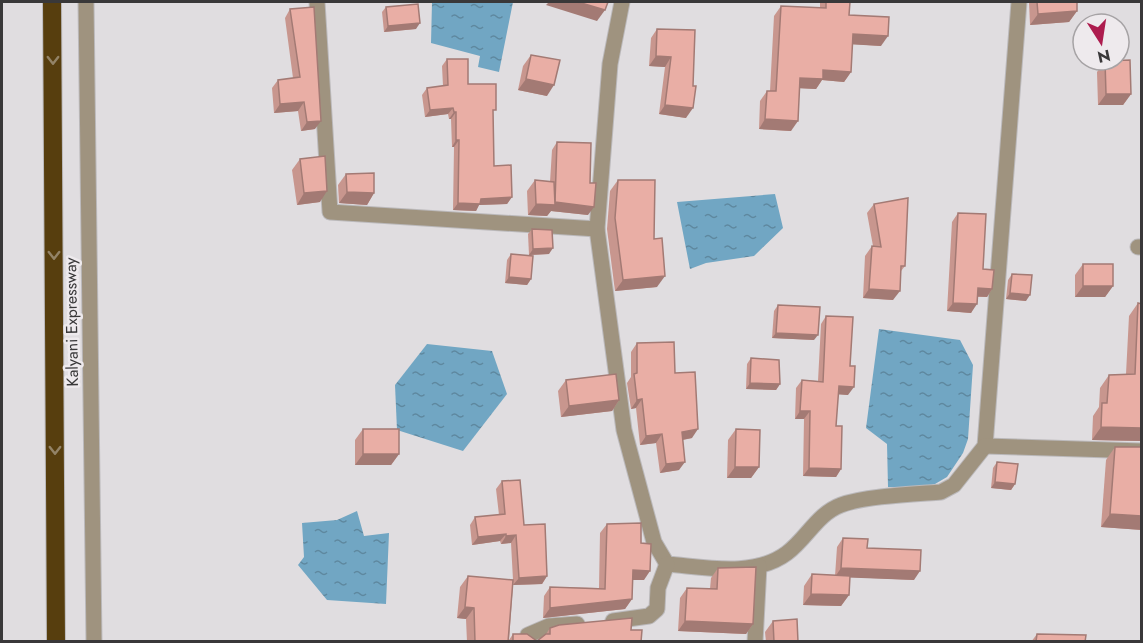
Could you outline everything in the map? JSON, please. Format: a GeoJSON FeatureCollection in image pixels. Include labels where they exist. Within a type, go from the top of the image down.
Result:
{"type":"FeatureCollection","features":[{"type":"Feature","properties":{"kind":"highway","name":"Kalyani Expressway"},"geometry":{"type":"LineString","coordinates":[[52,2],[56,642]]}},
{"type":"Feature","properties":{"kind":"street","name":"Kalyani Expressway"},"geometry":{"type":"LineString","coordinates":[[86,2],[94,642]]}},
{"type":"Feature","properties":{"kind":"street"},"geometry":{"type":"LineString","coordinates":[[317,2],[330,212],[597,229]]}},
{"type":"Feature","properties":{"kind":"street"},"geometry":{"type":"LineString","coordinates":[[622,2],[610,64],[597,229],[624,430],[654,542],[667,564]]}},
{"type":"Feature","properties":{"kind":"street"},"geometry":{"type":"LineString","coordinates":[[667,564],[732,569],[759,566],[787,553],[819,518],[842,504],[941,492],[954,485],[985,446],[1019,2]]}},
{"type":"Feature","properties":{"kind":"street"},"geometry":{"type":"LineString","coordinates":[[985,446],[1142,451]]}},
{"type":"Feature","properties":{"kind":"street"},"geometry":{"type":"LineString","coordinates":[[529,642],[528,635],[549,626],[648,616],[657,609],[658,588],[667,564]]}},
{"type":"Feature","properties":{"kind":"street"},"geometry":{"type":"LineString","coordinates":[[755,642],[759,566]]}},
{"type":"Feature","properties":{"kind":"water"},"geometry":{"type":"Polygon","coordinates":[[[432,2],[513,2],[499,72],[478,67],[480,56],[431,43],[432,2]]]}},
{"type":"Feature","properties":{"kind":"water"},"geometry":{"type":"Polygon","coordinates":[[[775,194],[783,228],[754,256],[706,263],[690,269],[677,202],[775,194]]]}},
{"type":"Feature","properties":{"kind":"water"},"geometry":{"type":"Polygon","coordinates":[[[879,329],[960,340],[973,365],[968,439],[963,453],[947,477],[935,484],[925,487],[888,487],[887,444],[866,428],[879,329]]]}},
{"type":"Feature","properties":{"kind":"water"},"geometry":{"type":"Polygon","coordinates":[[[427,344],[492,351],[507,394],[463,451],[397,430],[395,385],[427,344]]]}},
{"type":"Feature","properties":{"kind":"water"},"geometry":{"type":"Polygon","coordinates":[[[357,511],[364,536],[389,533],[386,604],[327,600],[298,565],[304,557],[302,523],[337,520],[357,511]]]}},
{"type":"Feature","properties":{"kind":"building"},"geometry":{"type":"Polygon","coordinates":[[[578,2],[608,2],[605,10],[578,2]]]}},
{"type":"Feature","properties":{"kind":"building"},"geometry":{"type":"Polygon","coordinates":[[[826,2],[850,2],[849,15],[889,17],[888,36],[853,34],[851,72],[823,70],[823,79],[800,78],[798,121],[765,119],[767,91],[776,91],[781,6],[826,8],[826,2]]]}},
{"type":"Feature","properties":{"kind":"building"},"geometry":{"type":"Polygon","coordinates":[[[1037,2],[1077,2],[1077,11],[1038,14],[1037,2]]]}},
{"type":"Feature","properties":{"kind":"building"},"geometry":{"type":"Polygon","coordinates":[[[418,4],[420,23],[388,26],[386,7],[418,4]]]}},
{"type":"Feature","properties":{"kind":"building"},"geometry":{"type":"Polygon","coordinates":[[[314,7],[321,121],[307,122],[304,102],[280,104],[278,80],[300,77],[290,9],[314,7]]]}},
{"type":"Feature","properties":{"kind":"building"},"geometry":{"type":"Polygon","coordinates":[[[657,29],[695,30],[693,86],[696,86],[693,108],[665,105],[671,57],[656,56],[657,29]]]}},
{"type":"Feature","properties":{"kind":"building"},"geometry":{"type":"Polygon","coordinates":[[[531,55],[560,60],[554,85],[526,79],[531,55]]]}},
{"type":"Feature","properties":{"kind":"building"},"geometry":{"type":"Polygon","coordinates":[[[447,59],[468,59],[468,84],[496,84],[496,110],[493,110],[494,166],[511,165],[512,197],[481,199],[480,204],[458,203],[459,140],[456,140],[456,112],[453,108],[430,110],[427,88],[448,85],[447,59]]]}},
{"type":"Feature","properties":{"kind":"building"},"geometry":{"type":"Polygon","coordinates":[[[1105,72],[1130,72],[1131,94],[1106,94],[1105,72]]]}},
{"type":"Feature","properties":{"kind":"building"},"geometry":{"type":"Polygon","coordinates":[[[557,142],[591,143],[590,183],[596,183],[594,207],[555,202],[557,142]]]}},
{"type":"Feature","properties":{"kind":"building"},"geometry":{"type":"Polygon","coordinates":[[[325,156],[327,191],[304,193],[300,159],[325,156]]]}},
{"type":"Feature","properties":{"kind":"building"},"geometry":{"type":"Polygon","coordinates":[[[374,173],[374,193],[347,192],[346,174],[374,173]]]}},
{"type":"Feature","properties":{"kind":"building"},"geometry":{"type":"Polygon","coordinates":[[[535,180],[554,182],[555,205],[536,204],[535,180]]]}},
{"type":"Feature","properties":{"kind":"building"},"geometry":{"type":"Polygon","coordinates":[[[618,180],[655,180],[654,239],[662,238],[665,276],[623,280],[615,218],[618,180]]]}},
{"type":"Feature","properties":{"kind":"building"},"geometry":{"type":"Polygon","coordinates":[[[908,198],[905,266],[901,266],[900,291],[869,289],[872,246],[881,247],[874,204],[908,198]]]}},
{"type":"Feature","properties":{"kind":"building"},"geometry":{"type":"Polygon","coordinates":[[[958,213],[986,214],[983,269],[994,270],[992,289],[978,288],[977,304],[953,303],[958,213]]]}},
{"type":"Feature","properties":{"kind":"building"},"geometry":{"type":"Polygon","coordinates":[[[532,229],[552,230],[553,248],[533,249],[532,229]]]}},
{"type":"Feature","properties":{"kind":"building"},"geometry":{"type":"Polygon","coordinates":[[[511,254],[533,256],[531,279],[509,277],[511,254]]]}},
{"type":"Feature","properties":{"kind":"building"},"geometry":{"type":"Polygon","coordinates":[[[1083,264],[1113,264],[1113,286],[1083,286],[1083,264]]]}},
{"type":"Feature","properties":{"kind":"building"},"geometry":{"type":"Polygon","coordinates":[[[1012,274],[1032,275],[1030,295],[1010,293],[1012,274]]]}},
{"type":"Feature","properties":{"kind":"building"},"geometry":{"type":"Polygon","coordinates":[[[1138,303],[1142,304],[1142,428],[1101,427],[1102,403],[1107,403],[1109,375],[1135,374],[1138,303]]]}},
{"type":"Feature","properties":{"kind":"building"},"geometry":{"type":"Polygon","coordinates":[[[778,305],[820,307],[818,335],[776,333],[778,305]]]}},
{"type":"Feature","properties":{"kind":"building"},"geometry":{"type":"Polygon","coordinates":[[[826,316],[853,317],[850,366],[855,366],[854,387],[839,386],[836,426],[842,426],[841,469],[809,468],[810,411],[800,411],[802,380],[823,382],[826,316]]]}},
{"type":"Feature","properties":{"kind":"building"},"geometry":{"type":"Polygon","coordinates":[[[674,342],[675,373],[695,372],[698,429],[682,432],[685,462],[666,464],[662,434],[646,436],[642,399],[637,400],[634,374],[637,373],[637,343],[674,342]]]}},
{"type":"Feature","properties":{"kind":"building"},"geometry":{"type":"Polygon","coordinates":[[[751,358],[779,360],[780,384],[750,383],[751,358]]]}},
{"type":"Feature","properties":{"kind":"building"},"geometry":{"type":"Polygon","coordinates":[[[616,374],[619,400],[569,406],[566,380],[616,374]]]}},
{"type":"Feature","properties":{"kind":"building"},"geometry":{"type":"Polygon","coordinates":[[[363,429],[399,429],[399,454],[363,454],[363,429]]]}},
{"type":"Feature","properties":{"kind":"building"},"geometry":{"type":"Polygon","coordinates":[[[736,429],[760,430],[759,467],[735,467],[736,429]]]}},
{"type":"Feature","properties":{"kind":"building"},"geometry":{"type":"Polygon","coordinates":[[[1115,447],[1142,447],[1142,516],[1110,514],[1115,447]]]}},
{"type":"Feature","properties":{"kind":"building"},"geometry":{"type":"Polygon","coordinates":[[[997,462],[1018,464],[1015,484],[995,482],[997,462]]]}},
{"type":"Feature","properties":{"kind":"building"},"geometry":{"type":"Polygon","coordinates":[[[520,480],[524,525],[545,524],[547,576],[519,578],[516,535],[478,537],[475,517],[505,514],[502,481],[520,480]]]}},
{"type":"Feature","properties":{"kind":"building"},"geometry":{"type":"Polygon","coordinates":[[[641,523],[641,543],[651,544],[650,571],[633,570],[632,599],[550,608],[550,587],[605,589],[607,524],[641,523]]]}},
{"type":"Feature","properties":{"kind":"building"},"geometry":{"type":"Polygon","coordinates":[[[843,538],[868,539],[867,548],[921,550],[920,571],[841,568],[843,538]]]}},
{"type":"Feature","properties":{"kind":"building"},"geometry":{"type":"Polygon","coordinates":[[[756,567],[753,624],[685,621],[687,588],[717,589],[718,568],[756,567]]]}},
{"type":"Feature","properties":{"kind":"building"},"geometry":{"type":"Polygon","coordinates":[[[812,574],[850,576],[849,595],[811,594],[812,574]]]}},
{"type":"Feature","properties":{"kind":"building"},"geometry":{"type":"Polygon","coordinates":[[[468,576],[513,580],[508,642],[475,642],[474,608],[465,607],[468,576]]]}},
{"type":"Feature","properties":{"kind":"building"},"geometry":{"type":"Polygon","coordinates":[[[632,618],[631,630],[642,630],[641,642],[513,642],[513,634],[527,634],[537,641],[546,634],[550,634],[550,628],[559,625],[632,618]]]}},
{"type":"Feature","properties":{"kind":"building"},"geometry":{"type":"Polygon","coordinates":[[[797,619],[798,642],[774,642],[773,621],[797,619]]]}},
{"type":"Feature","properties":{"kind":"building"},"geometry":{"type":"Polygon","coordinates":[[[1037,634],[1086,635],[1085,642],[1036,642],[1037,634]]]}}]}
